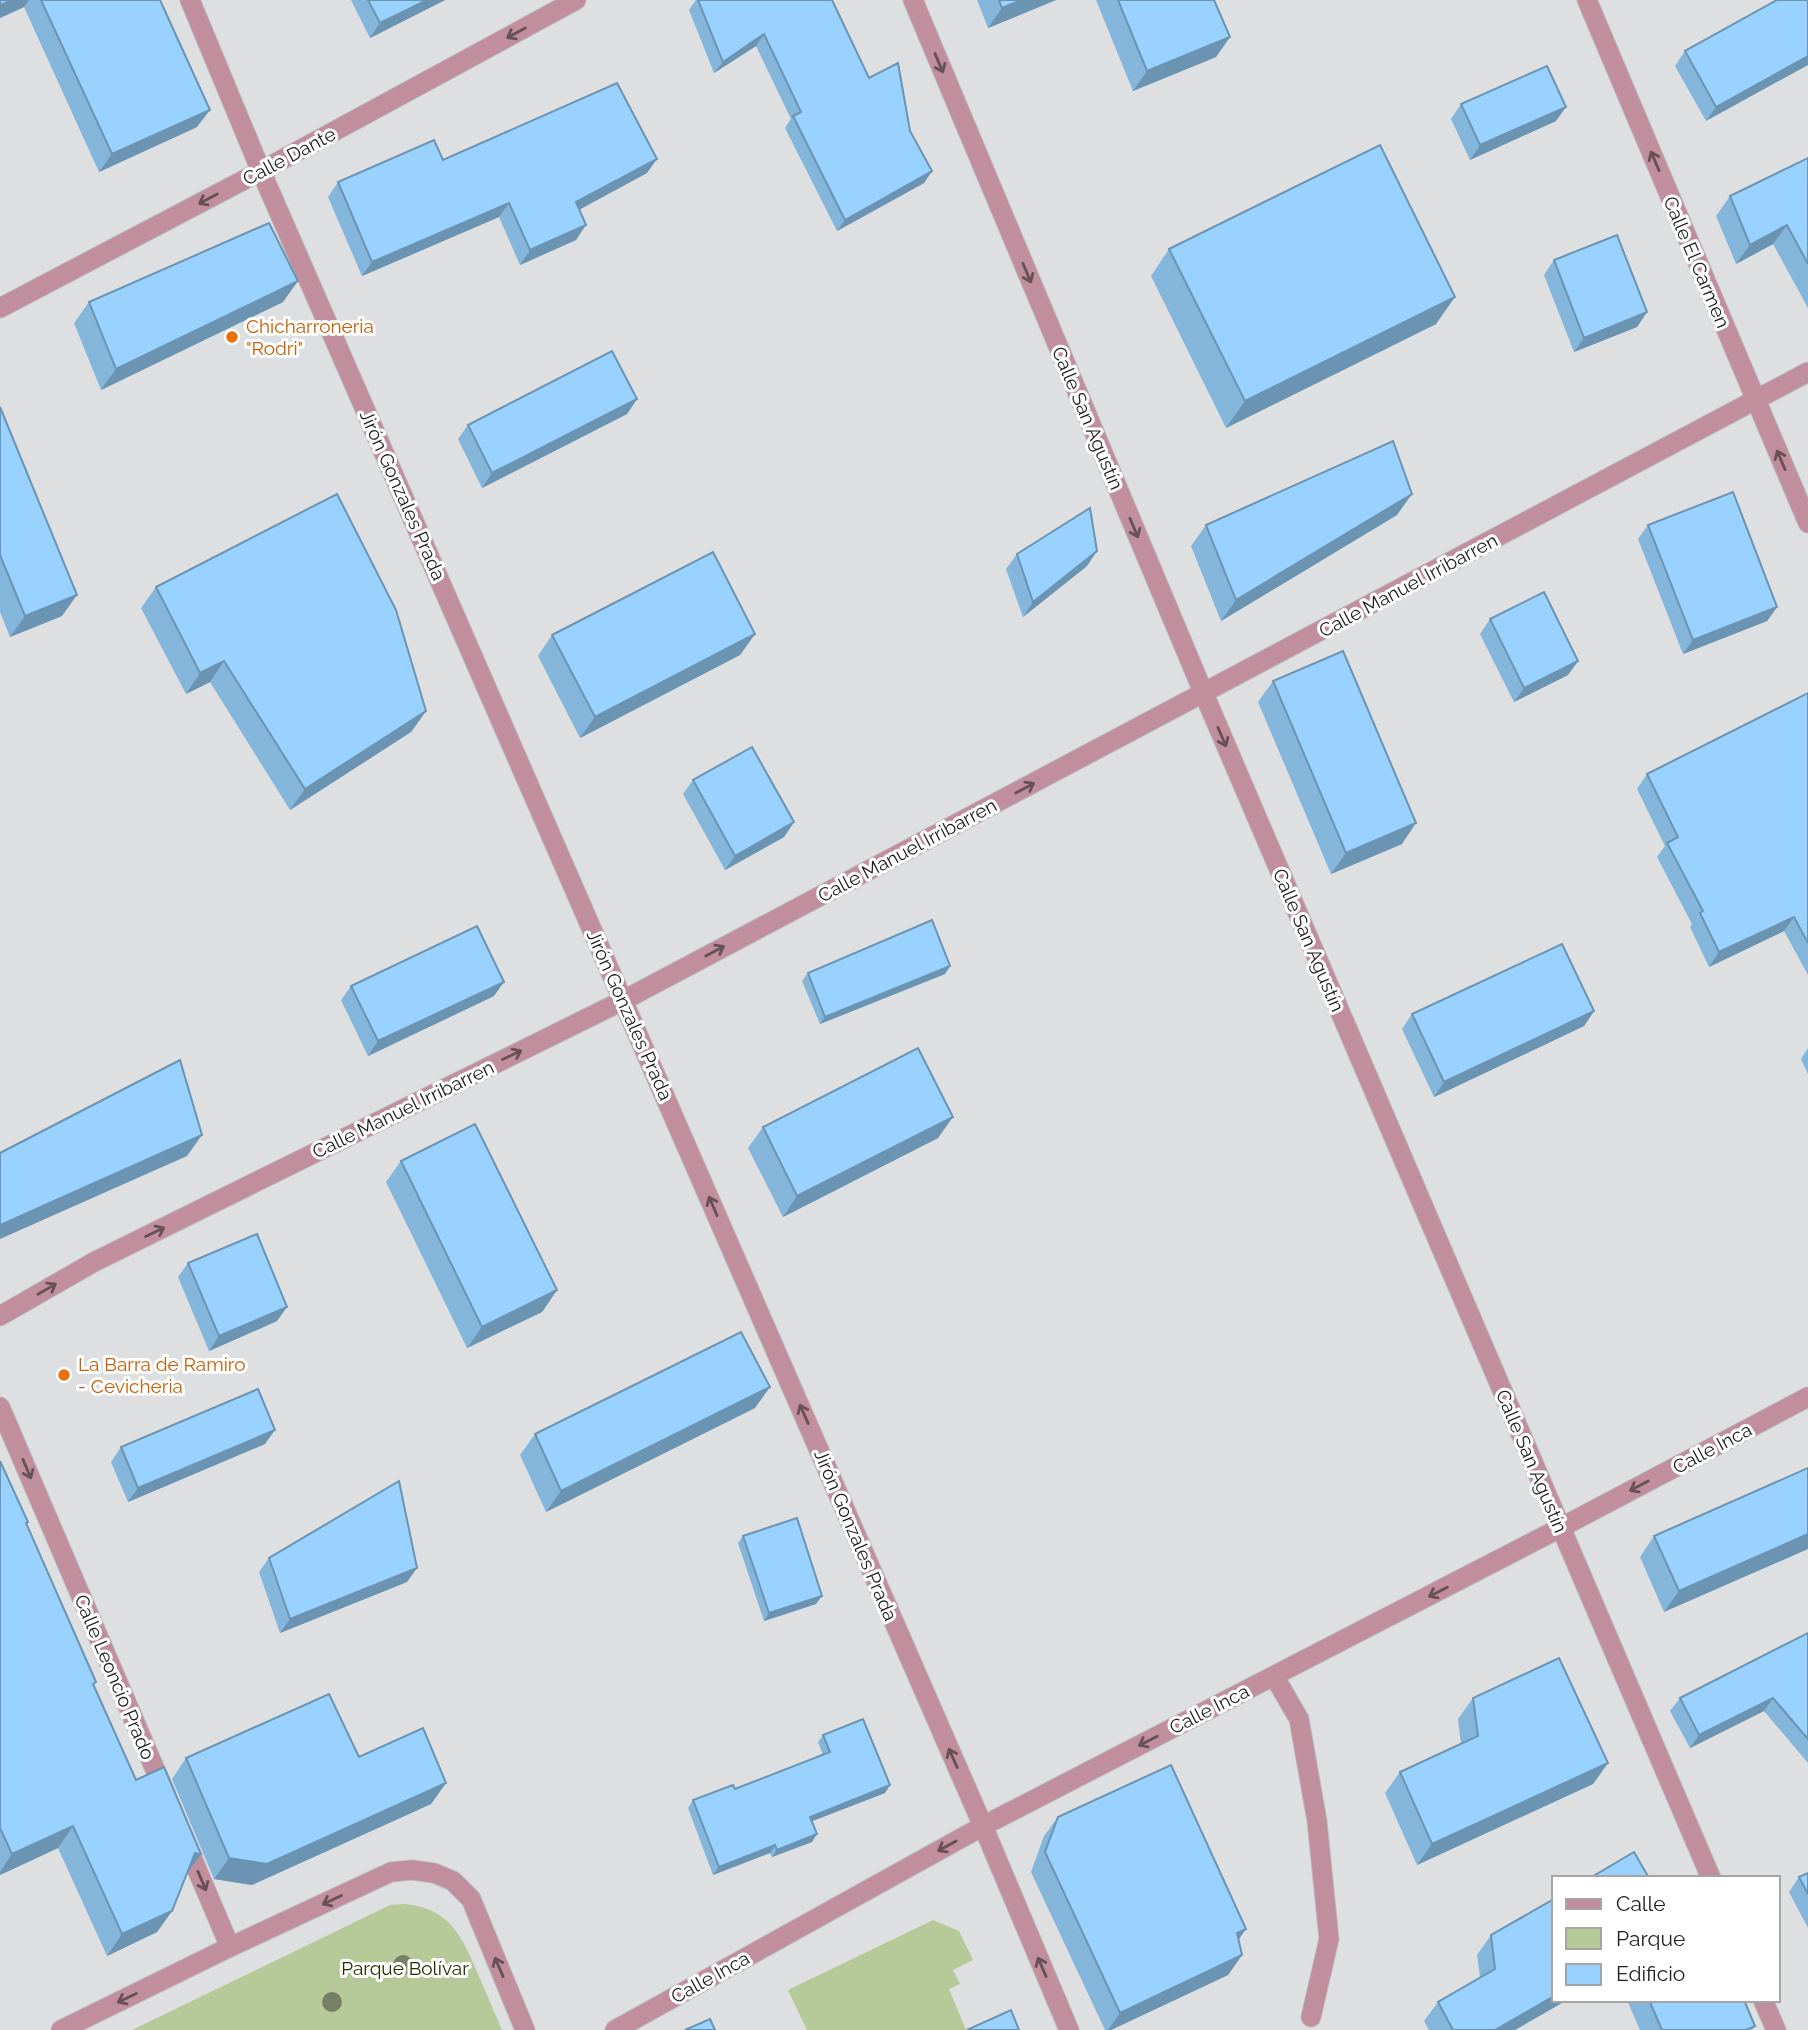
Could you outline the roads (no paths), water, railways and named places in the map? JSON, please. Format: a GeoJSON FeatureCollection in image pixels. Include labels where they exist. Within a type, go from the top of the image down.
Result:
{"type":"FeatureCollection","features":[{"type":"Feature","properties":{"kind":"street","name":"Jirón Gonzales Prada"},"geometry":{"type":"LineString","coordinates":[[190,0],[261,171],[624,1000],[1069,2030]]}},
{"type":"Feature","properties":{"kind":"street","name":"Calle Dante"},"geometry":{"type":"LineString","coordinates":[[0,308],[261,171],[576,0]]}},
{"type":"Feature","properties":{"kind":"street","name":"Calle San Agustín"},"geometry":{"type":"LineString","coordinates":[[913,0],[1203,694],[1710,1876]]}},
{"type":"Feature","properties":{"kind":"street","name":"Calle El Carmen"},"geometry":{"type":"LineString","coordinates":[[1587,0],[1808,523]]}},
{"type":"Feature","properties":{"kind":"street","name":"Calle Manuel Irribarren"},"geometry":{"type":"LineString","coordinates":[[0,1316],[94,1262],[624,1000],[1808,372]]}},
{"type":"Feature","properties":{"kind":"street","name":"Calle Inca"},"geometry":{"type":"LineString","coordinates":[[615,2030],[983,1826],[1808,1397]]}},
{"type":"Feature","properties":{"kind":"street","name":"Calle Leoncio Prado"},"geometry":{"type":"LineString","coordinates":[[0,1406],[230,1947]]}},
{"type":"Feature","properties":{"kind":"street"},"geometry":{"type":"LineString","coordinates":[[1274,1676],[1299,1719],[1317,1821],[1329,1939],[1311,2017]]}},
{"type":"Feature","properties":{"kind":"street"},"geometry":{"type":"LineString","coordinates":[[61,2030],[391,1872],[412,1870],[434,1873],[453,1881],[471,1899],[525,2030]]}},
{"type":"Feature","properties":{"kind":"street"},"geometry":{"type":"LineString","coordinates":[[1764,2002],[1776,2030]]}},
{"type":"Feature","properties":{"kind":"place","name":"Chicharroneria \"Rodri\""},"geometry":{"type":"Point","coordinates":[232,337]}},
{"type":"Feature","properties":{"kind":"place","name":"La Barra de Ramiro - Cevicheria"},"geometry":{"type":"Point","coordinates":[64,1375]}},
{"type":"Feature","properties":{"kind":"park label","name":"Parque Bolívar"},"geometry":{"type":"Point","coordinates":[405,1968]}}]}
